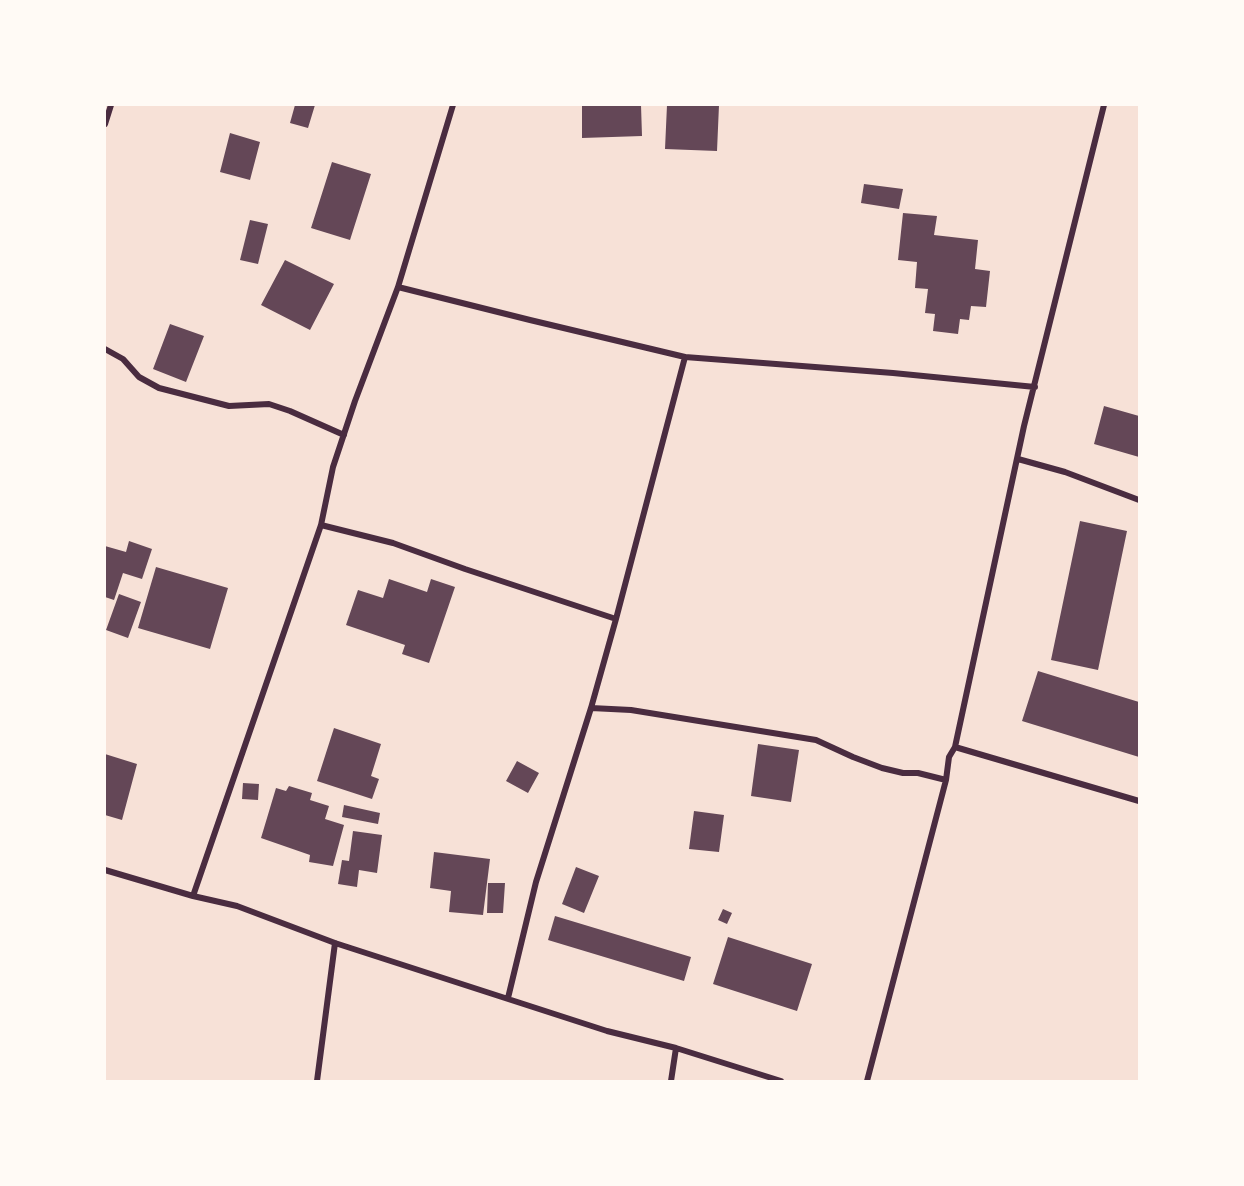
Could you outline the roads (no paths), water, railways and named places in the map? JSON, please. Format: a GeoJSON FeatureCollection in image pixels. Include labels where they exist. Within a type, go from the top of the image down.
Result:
{"type":"FeatureCollection","features":[{"type":"Feature","properties":{"kind":"street"},"geometry":{"type":"LineString","coordinates":[[105,124],[111,105]]}},
{"type":"Feature","properties":{"kind":"street"},"geometry":{"type":"LineString","coordinates":[[193,896],[321,525],[333,467],[398,287],[453,105]]}},
{"type":"Feature","properties":{"kind":"street"},"geometry":{"type":"LineString","coordinates":[[867,1081],[946,780],[949,757],[955,747],[1024,426],[1104,105]]}},
{"type":"Feature","properties":{"kind":"street"},"geometry":{"type":"LineString","coordinates":[[398,287],[685,357],[893,373],[1035,387]]}},
{"type":"Feature","properties":{"kind":"street"},"geometry":{"type":"LineString","coordinates":[[105,349],[123,359],[139,377],[159,388],[229,406],[268,404],[290,411],[344,435]]}},
{"type":"Feature","properties":{"kind":"street"},"geometry":{"type":"LineString","coordinates":[[508,998],[537,882],[616,619],[685,357]]}},
{"type":"Feature","properties":{"kind":"street"},"geometry":{"type":"LineString","coordinates":[[1018,459],[1065,472],[1139,500]]}},
{"type":"Feature","properties":{"kind":"street"},"geometry":{"type":"LineString","coordinates":[[321,525],[393,543],[616,619]]}},
{"type":"Feature","properties":{"kind":"street"},"geometry":{"type":"LineString","coordinates":[[591,708],[632,710],[816,740],[882,768],[946,780]]}},
{"type":"Feature","properties":{"kind":"street"},"geometry":{"type":"LineString","coordinates":[[955,747],[1139,801]]}},
{"type":"Feature","properties":{"kind":"street"},"geometry":{"type":"LineString","coordinates":[[105,870],[193,896],[237,906],[335,943],[607,1031],[676,1048],[781,1081]]}},
{"type":"Feature","properties":{"kind":"street"},"geometry":{"type":"LineString","coordinates":[[317,1081],[335,943]]}},
{"type":"Feature","properties":{"kind":"street"},"geometry":{"type":"LineString","coordinates":[[671,1081],[676,1048]]}}]}
